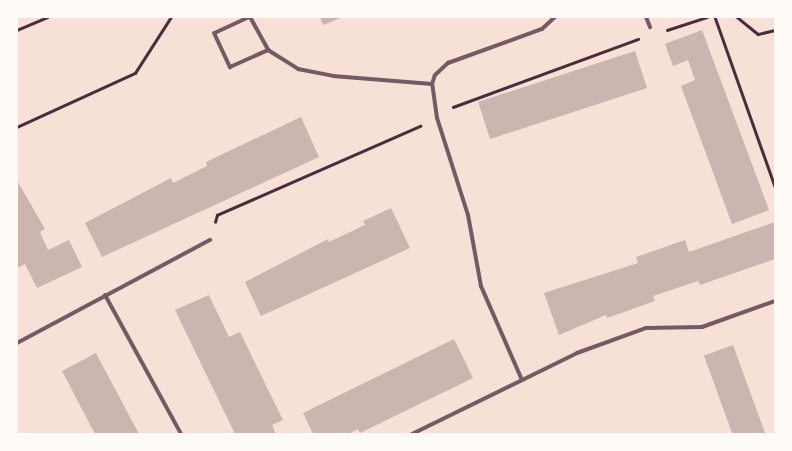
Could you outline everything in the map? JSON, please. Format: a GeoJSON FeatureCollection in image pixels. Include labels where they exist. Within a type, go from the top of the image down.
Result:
{"type":"FeatureCollection","features":[{"type":"Feature","properties":{"kind":"street"},"geometry":{"type":"LineString","coordinates":[[268,50],[230,67],[214,33],[250,17],[268,50],[305,70],[432,84]]}},
{"type":"Feature","properties":{"kind":"street"},"geometry":{"type":"LineString","coordinates":[[522,380],[481,286],[468,215],[437,118],[432,84],[434,74],[448,63],[542,29],[555,17]]}},
{"type":"Feature","properties":{"kind":"street"},"geometry":{"type":"LineString","coordinates":[[646,17],[650,27]]}},
{"type":"Feature","properties":{"kind":"street"},"geometry":{"type":"LineString","coordinates":[[17,343],[105,294],[210,240]]}},
{"type":"Feature","properties":{"kind":"street"},"geometry":{"type":"LineString","coordinates":[[105,294],[181,434]]}},
{"type":"Feature","properties":{"kind":"street"},"geometry":{"type":"LineString","coordinates":[[412,434],[577,353],[646,328],[702,327],[775,301]]}},
{"type":"Feature","properties":{"kind":"path"},"geometry":{"type":"LineString","coordinates":[[17,30],[47,17]]}},
{"type":"Feature","properties":{"kind":"path"},"geometry":{"type":"LineString","coordinates":[[17,127],[135,73],[171,17]]}},
{"type":"Feature","properties":{"kind":"path"},"geometry":{"type":"LineString","coordinates":[[650,27],[654,34],[707,17]]}},
{"type":"Feature","properties":{"kind":"path"},"geometry":{"type":"LineString","coordinates":[[715,17],[775,186]]}},
{"type":"Feature","properties":{"kind":"path"},"geometry":{"type":"LineString","coordinates":[[737,17],[758,34],[775,30]]}},
{"type":"Feature","properties":{"kind":"building"},"geometry":{"type":"Polygon","coordinates":[[[320,17],[343,17],[323,25],[320,17]]]}},
{"type":"Feature","properties":{"kind":"building"},"geometry":{"type":"Polygon","coordinates":[[[702,30],[769,210],[732,224],[681,86],[695,80],[688,60],[673,66],[665,44],[702,30]]]}},
{"type":"Feature","properties":{"kind":"building"},"geometry":{"type":"Polygon","coordinates":[[[635,51],[647,88],[490,139],[478,102],[635,51]]]}},
{"type":"Feature","properties":{"kind":"building"},"geometry":{"type":"Polygon","coordinates":[[[301,117],[319,157],[102,257],[85,223],[171,178],[173,183],[207,166],[206,162],[301,117]]]}},
{"type":"Feature","properties":{"kind":"building"},"geometry":{"type":"Polygon","coordinates":[[[18,182],[45,229],[40,232],[48,250],[69,240],[82,267],[37,288],[25,264],[17,268],[18,182]]]}},
{"type":"Feature","properties":{"kind":"building"},"geometry":{"type":"Polygon","coordinates":[[[391,208],[410,248],[261,316],[245,282],[328,239],[329,242],[365,225],[363,221],[391,208]]]}},
{"type":"Feature","properties":{"kind":"building"},"geometry":{"type":"Polygon","coordinates":[[[775,222],[775,259],[700,285],[698,281],[653,296],[655,301],[607,318],[606,315],[559,335],[544,293],[638,263],[636,257],[685,240],[689,252],[775,222]]]}},
{"type":"Feature","properties":{"kind":"building"},"geometry":{"type":"Polygon","coordinates":[[[209,295],[229,337],[240,332],[283,420],[272,425],[276,434],[235,434],[175,310],[209,295]]]}},
{"type":"Feature","properties":{"kind":"building"},"geometry":{"type":"Polygon","coordinates":[[[454,339],[473,378],[360,433],[358,429],[348,434],[313,434],[303,413],[454,339]]]}},
{"type":"Feature","properties":{"kind":"building"},"geometry":{"type":"Polygon","coordinates":[[[733,345],[765,434],[732,434],[704,356],[733,345]]]}},
{"type":"Feature","properties":{"kind":"building"},"geometry":{"type":"Polygon","coordinates":[[[96,353],[139,434],[95,434],[62,371],[96,353]]]}}]}
